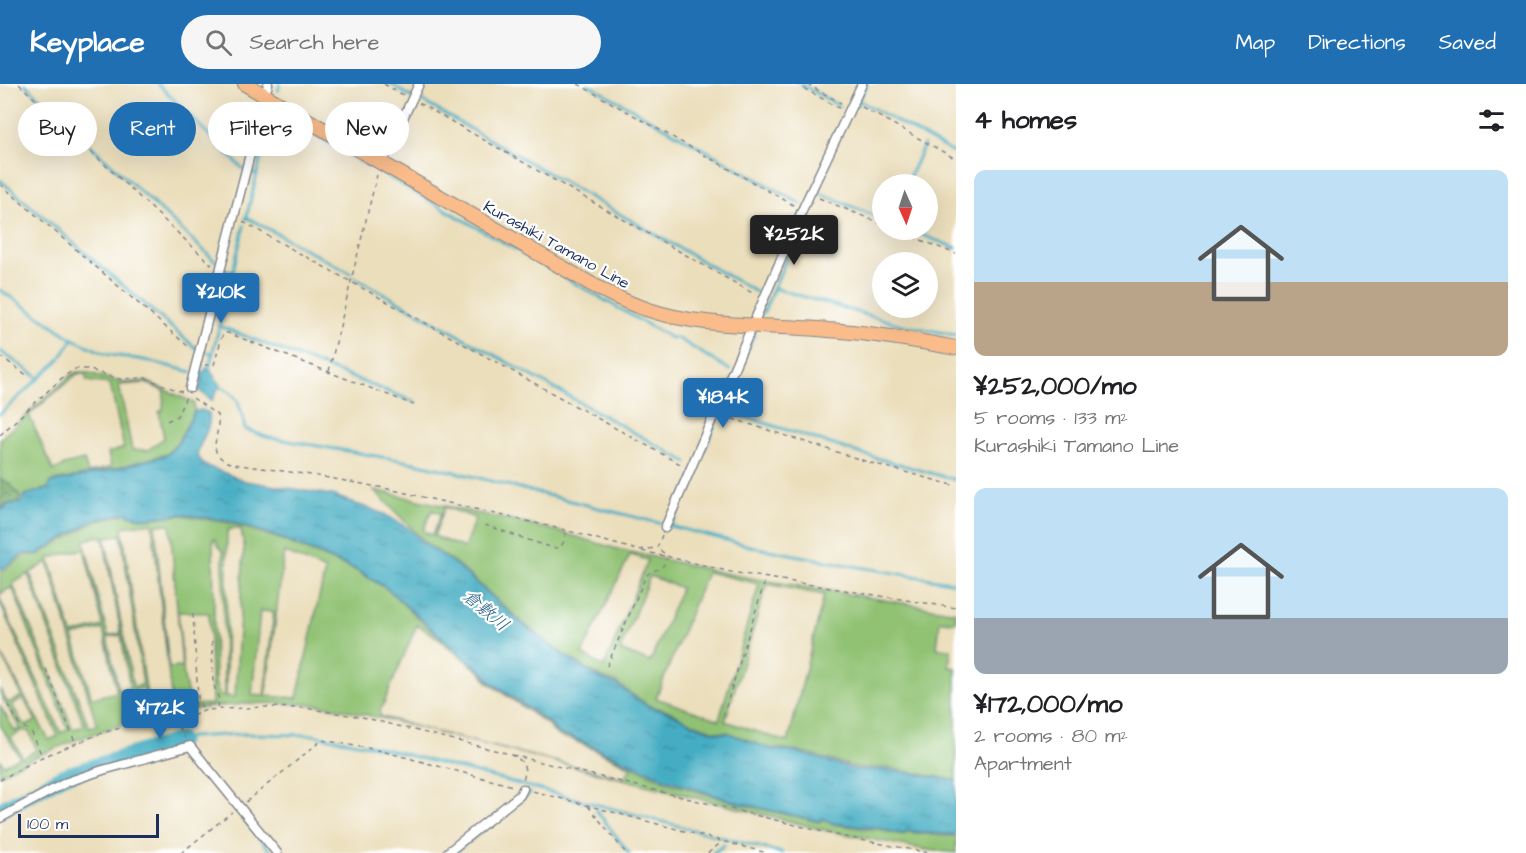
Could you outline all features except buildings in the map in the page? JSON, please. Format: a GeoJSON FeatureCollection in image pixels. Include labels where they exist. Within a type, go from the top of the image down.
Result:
{"type":"FeatureCollection","features":[{"type":"Feature","properties":{"kind":"main road","name":"Kurashiki Tamano Line"},"geometry":{"type":"LineString","coordinates":[[245,84],[266,89],[382,163],[618,298],[647,310],[679,318],[872,334],[956,348]]}},
{"type":"Feature","properties":{"kind":"street"},"geometry":{"type":"LineString","coordinates":[[382,163],[419,84]]}},
{"type":"Feature","properties":{"kind":"street"},"geometry":{"type":"LineString","coordinates":[[666,525],[804,206],[862,84]]}},
{"type":"Feature","properties":{"kind":"street"},"geometry":{"type":"LineString","coordinates":[[190,388],[266,89]]}},
{"type":"Feature","properties":{"kind":"street"},"geometry":{"type":"LineString","coordinates":[[0,818],[51,789],[76,778],[190,746],[237,808],[277,853]]}},
{"type":"Feature","properties":{"kind":"street"},"geometry":{"type":"LineString","coordinates":[[447,853],[520,795],[523,786]]}},
{"type":"Feature","properties":{"kind":"path"},"geometry":{"type":"LineString","coordinates":[[19,84],[219,272]]}},
{"type":"Feature","properties":{"kind":"path"},"geometry":{"type":"LineString","coordinates":[[384,84],[747,291],[765,299]]}},
{"type":"Feature","properties":{"kind":"path"},"geometry":{"type":"LineString","coordinates":[[578,84],[792,205],[804,206]]}},
{"type":"Feature","properties":{"kind":"path"},"geometry":{"type":"LineString","coordinates":[[796,84],[838,108],[844,105],[807,84]]}},
{"type":"Feature","properties":{"kind":"path"},"geometry":{"type":"LineString","coordinates":[[858,105],[956,159]]}},
{"type":"Feature","properties":{"kind":"path"},"geometry":{"type":"LineString","coordinates":[[329,369],[378,171],[382,163]]}},
{"type":"Feature","properties":{"kind":"path"},"geometry":{"type":"LineString","coordinates":[[0,184],[199,357]]}},
{"type":"Feature","properties":{"kind":"path"},"geometry":{"type":"LineString","coordinates":[[810,195],[872,220]]}},
{"type":"Feature","properties":{"kind":"path"},"geometry":{"type":"LineString","coordinates":[[232,221],[242,221],[250,225],[691,470]]}},
{"type":"Feature","properties":{"kind":"path"},"geometry":{"type":"LineString","coordinates":[[921,240],[956,254]]}},
{"type":"Feature","properties":{"kind":"path"},"geometry":{"type":"LineString","coordinates":[[205,365],[215,364],[225,332],[329,369],[414,405]]}},
{"type":"Feature","properties":{"kind":"path"},"geometry":{"type":"LineString","coordinates":[[0,356],[28,376]]}},
{"type":"Feature","properties":{"kind":"path"},"geometry":{"type":"LineString","coordinates":[[0,435],[63,377],[79,368],[119,379],[149,378],[180,392],[190,388]]}},
{"type":"Feature","properties":{"kind":"path"},"geometry":{"type":"LineString","coordinates":[[167,421],[177,416],[190,388]]}},
{"type":"Feature","properties":{"kind":"path"},"geometry":{"type":"LineString","coordinates":[[190,388],[196,401],[218,415],[216,451],[217,455],[226,462],[384,488],[731,572],[956,608]]}},
{"type":"Feature","properties":{"kind":"path"},"geometry":{"type":"LineString","coordinates":[[720,414],[868,462],[956,486]]}},
{"type":"Feature","properties":{"kind":"path"},"geometry":{"type":"LineString","coordinates":[[484,525],[557,549],[564,541],[567,531]]}},
{"type":"Feature","properties":{"kind":"path"},"geometry":{"type":"LineString","coordinates":[[657,548],[666,525]]}},
{"type":"Feature","properties":{"kind":"path"},"geometry":{"type":"LineString","coordinates":[[641,550],[657,548],[667,556]]}},
{"type":"Feature","properties":{"kind":"path"},"geometry":{"type":"LineString","coordinates":[[607,666],[646,576],[662,568],[667,556]]}},
{"type":"Feature","properties":{"kind":"path"},"geometry":{"type":"LineString","coordinates":[[723,716],[764,584],[763,577]]}},
{"type":"Feature","properties":{"kind":"path"},"geometry":{"type":"LineString","coordinates":[[193,614],[198,698],[203,711]]}},
{"type":"Feature","properties":{"kind":"path"},"geometry":{"type":"LineString","coordinates":[[212,641],[213,683],[219,699],[218,709]]}},
{"type":"Feature","properties":{"kind":"path"},"geometry":{"type":"LineString","coordinates":[[46,669],[76,743]]}},
{"type":"Feature","properties":{"kind":"path"},"geometry":{"type":"LineString","coordinates":[[9,705],[18,723],[32,733],[42,757]]}},
{"type":"Feature","properties":{"kind":"path"},"geometry":{"type":"LineString","coordinates":[[0,780],[42,757],[76,743],[150,720],[176,723],[203,711],[218,709],[263,707],[327,711],[385,722],[840,836],[930,853]]}},
{"type":"Feature","properties":{"kind":"path"},"geometry":{"type":"LineString","coordinates":[[176,723],[183,736]]}},
{"type":"Feature","properties":{"kind":"path"},"geometry":{"type":"LineString","coordinates":[[181,853],[322,740],[378,750],[523,786],[588,806],[767,853]]}},
{"type":"Feature","properties":{"kind":"path"},"geometry":{"type":"LineString","coordinates":[[512,755],[525,765],[523,786]]}},
{"type":"Feature","properties":{"kind":"path"},"geometry":{"type":"LineString","coordinates":[[588,806],[626,853]]}},
{"type":"Feature","properties":{"kind":"path"},"geometry":{"type":"LineString","coordinates":[[708,853],[723,842]]}},
{"type":"Feature","properties":{"kind":"green space"},"geometry":{"type":"Polygon","coordinates":[[[86,372],[123,383],[146,381],[194,403],[194,411],[178,441],[167,454],[108,470],[50,482],[48,488],[25,495],[21,503],[7,505],[0,511],[6,504],[19,502],[9,483],[0,479],[0,439],[71,375],[86,372]],[[77,374],[29,415],[53,470],[84,460],[88,473],[111,467],[108,453],[124,448],[110,384],[87,381],[85,374],[77,374]],[[146,383],[119,385],[132,450],[148,450],[164,438],[159,412],[163,410],[164,391],[146,383]]]}},
{"type":"Feature","properties":{"kind":"green space"},"geometry":{"type":"Polygon","coordinates":[[[0,479],[9,483],[20,496],[19,502],[6,504],[0,508],[0,479]]]}},
{"type":"Feature","properties":{"kind":"green space"},"geometry":{"type":"Polygon","coordinates":[[[374,490],[557,531],[617,549],[733,575],[956,612],[956,622],[940,621],[937,648],[951,649],[949,667],[956,668],[956,780],[889,768],[858,768],[795,750],[769,748],[727,732],[718,732],[648,705],[615,682],[602,678],[565,655],[522,622],[457,564],[426,543],[374,490]],[[445,507],[434,536],[464,548],[475,518],[445,507]],[[432,510],[423,531],[432,535],[441,514],[432,510]],[[630,555],[582,654],[604,667],[648,560],[630,555]],[[707,572],[656,698],[719,720],[759,584],[707,572]],[[650,576],[620,650],[650,662],[681,588],[650,576]],[[767,584],[725,721],[788,742],[824,595],[767,584]]]}},
{"type":"Feature","properties":{"kind":"green space"},"geometry":{"type":"Polygon","coordinates":[[[124,514],[145,519],[182,515],[229,523],[277,538],[355,570],[387,589],[423,623],[483,673],[488,681],[550,725],[561,736],[570,737],[667,782],[743,805],[819,822],[823,820],[832,824],[875,830],[878,828],[904,835],[907,832],[956,836],[956,853],[927,850],[824,830],[496,747],[624,778],[631,767],[558,735],[553,731],[548,725],[487,682],[481,673],[432,634],[417,625],[380,716],[430,730],[318,705],[284,703],[215,707],[147,718],[114,727],[49,751],[0,775],[0,760],[4,765],[20,757],[0,725],[0,706],[15,731],[20,729],[0,694],[0,689],[8,703],[22,696],[0,652],[49,740],[58,736],[0,599],[61,733],[68,729],[12,587],[0,594],[0,573],[25,555],[38,555],[92,523],[124,514]],[[152,523],[122,527],[148,702],[163,699],[164,706],[172,704],[152,523]],[[170,524],[155,525],[169,668],[182,667],[170,524]],[[229,529],[227,532],[226,696],[235,697],[244,546],[241,529],[229,529]],[[121,535],[105,537],[133,686],[143,684],[121,535]],[[97,536],[84,541],[108,636],[121,633],[103,537],[97,536]],[[213,539],[215,682],[220,696],[224,696],[223,551],[213,539]],[[84,549],[49,558],[72,634],[103,626],[84,549]],[[284,552],[266,696],[297,698],[325,570],[284,552]],[[47,562],[30,573],[89,727],[97,725],[47,562]],[[28,574],[13,584],[73,729],[84,726],[28,574]],[[260,611],[252,695],[264,696],[274,612],[260,611]],[[178,612],[184,678],[190,705],[212,704],[209,613],[178,612]],[[103,629],[73,636],[92,698],[117,692],[103,629]],[[121,635],[107,637],[119,690],[130,688],[121,635]],[[144,688],[134,690],[138,708],[147,706],[144,688]],[[23,698],[12,705],[23,724],[28,725],[36,721],[23,698]],[[23,730],[11,737],[23,758],[37,750],[29,732],[23,730]]]}},
{"type":"Feature","properties":{"kind":"water"},"geometry":{"type":"Polygon","coordinates":[[[206,368],[211,369],[220,384],[212,401],[199,390],[202,378],[198,377],[199,371],[205,372],[206,368]]]}},
{"type":"Feature","properties":{"kind":"water","name":"倉敷川"},"geometry":{"type":"Polygon","coordinates":[[[202,410],[209,413],[209,424],[197,455],[204,465],[245,481],[332,495],[384,514],[408,528],[425,544],[456,565],[521,623],[564,656],[601,679],[615,684],[647,706],[670,713],[702,728],[718,733],[728,733],[770,749],[796,752],[857,770],[890,770],[956,781],[956,834],[907,831],[903,834],[879,827],[832,823],[823,818],[819,821],[743,804],[668,780],[570,736],[561,735],[551,724],[489,680],[484,672],[459,653],[388,589],[355,569],[276,536],[229,521],[182,514],[144,518],[124,513],[92,521],[37,554],[25,553],[0,570],[0,512],[7,505],[21,503],[25,495],[48,489],[50,483],[108,471],[167,455],[179,442],[195,411],[202,410]]]}},
{"type":"Feature","properties":{"kind":"waterway"},"geometry":{"type":"LineString","coordinates":[[25,84],[215,261]]}},
{"type":"Feature","properties":{"kind":"waterway"},"geometry":{"type":"LineString","coordinates":[[158,84],[242,168],[257,175]]}},
{"type":"Feature","properties":{"kind":"waterway"},"geometry":{"type":"LineString","coordinates":[[278,91],[280,84]]}},
{"type":"Feature","properties":{"kind":"waterway"},"geometry":{"type":"LineString","coordinates":[[391,84],[756,292]]}},
{"type":"Feature","properties":{"kind":"waterway"},"geometry":{"type":"LineString","coordinates":[[588,84],[801,204]]}},
{"type":"Feature","properties":{"kind":"waterway"},"geometry":{"type":"LineString","coordinates":[[801,84],[839,106]]}},
{"type":"Feature","properties":{"kind":"waterway"},"geometry":{"type":"LineString","coordinates":[[856,106],[867,84]]}},
{"type":"Feature","properties":{"kind":"waterway"},"geometry":{"type":"LineString","coordinates":[[858,100],[956,154]]}},
{"type":"Feature","properties":{"kind":"waterway"},"geometry":{"type":"LineString","coordinates":[[313,134],[370,167]]}},
{"type":"Feature","properties":{"kind":"waterway"},"geometry":{"type":"LineString","coordinates":[[911,174],[924,145]]}},
{"type":"Feature","properties":{"kind":"waterway"},"geometry":{"type":"LineString","coordinates":[[246,219],[261,156]]}},
{"type":"Feature","properties":{"kind":"waterway"},"geometry":{"type":"LineString","coordinates":[[381,173],[671,338],[677,338],[730,370]]}},
{"type":"Feature","properties":{"kind":"waterway"},"geometry":{"type":"LineString","coordinates":[[0,180],[197,349]]}},
{"type":"Feature","properties":{"kind":"waterway"},"geometry":{"type":"LineString","coordinates":[[815,191],[872,215]]}},
{"type":"Feature","properties":{"kind":"waterway"},"geometry":{"type":"LineString","coordinates":[[763,313],[812,199]]}},
{"type":"Feature","properties":{"kind":"waterway"},"geometry":{"type":"LineString","coordinates":[[246,217],[350,273]]}},
{"type":"Feature","properties":{"kind":"waterway"},"geometry":{"type":"LineString","coordinates":[[208,372],[244,226]]}},
{"type":"Feature","properties":{"kind":"waterway"},"geometry":{"type":"LineString","coordinates":[[935,240],[956,248]]}},
{"type":"Feature","properties":{"kind":"waterway"},"geometry":{"type":"LineString","coordinates":[[225,270],[233,271]]}},
{"type":"Feature","properties":{"kind":"waterway"},"geometry":{"type":"LineString","coordinates":[[354,277],[687,462]]}},
{"type":"Feature","properties":{"kind":"waterway"},"geometry":{"type":"LineString","coordinates":[[774,288],[902,325],[956,335]]}},
{"type":"Feature","properties":{"kind":"waterway"},"geometry":{"type":"LineString","coordinates":[[0,290],[73,339]]}},
{"type":"Feature","properties":{"kind":"waterway"},"geometry":{"type":"LineString","coordinates":[[219,326],[415,402]]}},
{"type":"Feature","properties":{"kind":"waterway"},"geometry":{"type":"LineString","coordinates":[[671,526],[754,335]]}},
{"type":"Feature","properties":{"kind":"waterway"},"geometry":{"type":"LineString","coordinates":[[0,414],[59,360],[73,339],[106,354],[144,360],[192,372]]}},
{"type":"Feature","properties":{"kind":"waterway"},"geometry":{"type":"LineString","coordinates":[[0,351],[39,378]]}},
{"type":"Feature","properties":{"kind":"waterway"},"geometry":{"type":"LineString","coordinates":[[203,351],[213,354]]}},
{"type":"Feature","properties":{"kind":"waterway"},"geometry":{"type":"LineString","coordinates":[[215,386],[229,391],[238,401],[245,429],[266,437],[455,472],[758,548],[956,583]]}},
{"type":"Feature","properties":{"kind":"waterway"},"geometry":{"type":"LineString","coordinates":[[721,409],[862,454],[956,480]]}},
{"type":"Feature","properties":{"kind":"waterway"},"geometry":{"type":"LineString","coordinates":[[180,740],[191,737],[241,734],[313,735],[374,746],[782,853]]}},
{"type":"Feature","properties":{"kind":"waterway"},"geometry":{"type":"LineString","coordinates":[[0,810],[63,776],[180,740]]}},
{"type":"Feature","properties":{"kind":"waterway"},"geometry":{"type":"LineString","coordinates":[[454,853],[530,793]]}},
{"type":"Feature","properties":{"kind":"waterway"},"geometry":{"type":"LineString","coordinates":[[596,810],[629,853]]}},
{"type":"Feature","properties":{"kind":"waterway"},"geometry":{"type":"LineString","coordinates":[[244,819],[272,853]]}},
{"type":"Feature","properties":{"kind":"waterway"},"geometry":{"type":"LineString","coordinates":[[713,853],[724,845]]}}]}
